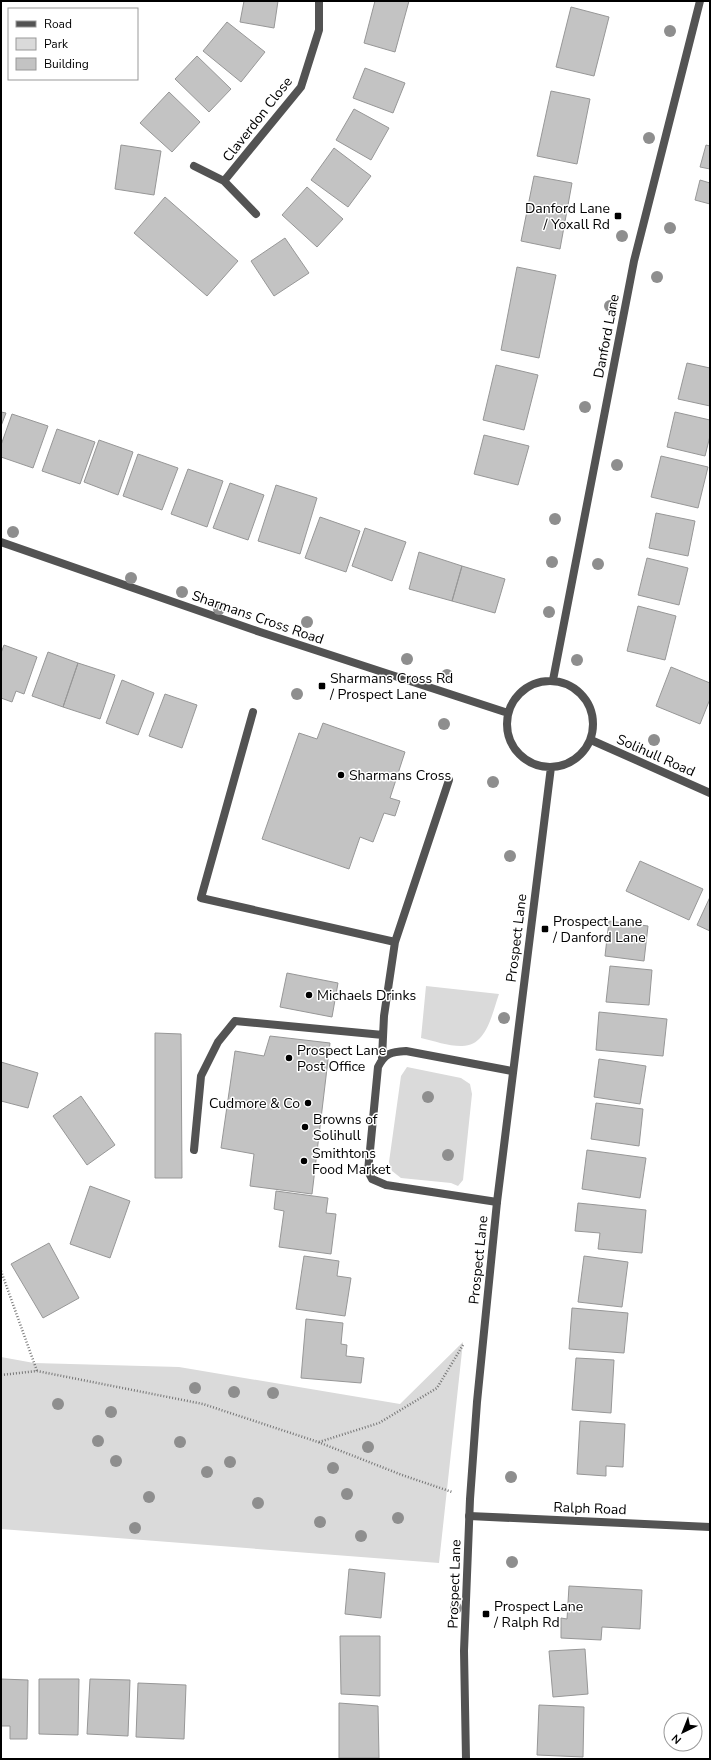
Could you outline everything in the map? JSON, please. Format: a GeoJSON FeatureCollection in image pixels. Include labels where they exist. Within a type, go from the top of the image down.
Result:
{"type":"FeatureCollection","features":[{"type":"Feature","properties":{"kind":"street","name":"Claverdon Close"},"geometry":{"type":"LineString","coordinates":[[224,181],[301,87],[319,30],[319,1]]}},
{"type":"Feature","properties":{"kind":"street","name":"Danford Lane"},"geometry":{"type":"LineString","coordinates":[[553,680],[634,261],[700,1]]}},
{"type":"Feature","properties":{"kind":"street","name":"Claverdon Close"},"geometry":{"type":"LineString","coordinates":[[194,166],[224,181],[256,214]]}},
{"type":"Feature","properties":{"kind":"street","name":"Sharmans Cross Road"},"geometry":{"type":"LineString","coordinates":[[1,542],[274,636],[508,713]]}},
{"type":"Feature","properties":{"kind":"street"},"geometry":{"type":"LineString","coordinates":[[553,680],[568,684],[581,693],[590,705],[594,720],[591,740],[583,753],[574,760],[560,766],[551,767],[536,765],[522,758],[516,751],[509,738],[507,723],[508,713],[514,699],[525,688],[539,682],[553,680]]}},
{"type":"Feature","properties":{"kind":"street"},"geometry":{"type":"LineString","coordinates":[[253,712],[201,898],[395,942]]}},
{"type":"Feature","properties":{"kind":"street","name":"Solihull Road"},"geometry":{"type":"LineString","coordinates":[[591,740],[710,793]]}},
{"type":"Feature","properties":{"kind":"street","name":"Prospect Lane"},"geometry":{"type":"LineString","coordinates":[[466,1759],[464,1651],[469,1516],[477,1402],[512,1071],[551,767]]}},
{"type":"Feature","properties":{"kind":"street"},"geometry":{"type":"LineString","coordinates":[[449,780],[395,942],[384,1016],[382,1058],[378,1067],[368,1171],[372,1179],[386,1185],[497,1202]]}},
{"type":"Feature","properties":{"kind":"street"},"geometry":{"type":"LineString","coordinates":[[194,1150],[201,1076],[218,1042],[235,1021],[383,1035]]}},
{"type":"Feature","properties":{"kind":"street"},"geometry":{"type":"LineString","coordinates":[[382,1058],[392,1052],[406,1051],[512,1071]]}},
{"type":"Feature","properties":{"kind":"street","name":"Ralph Road"},"geometry":{"type":"LineString","coordinates":[[469,1516],[710,1527]]}},
{"type":"Feature","properties":{"kind":"path"},"geometry":{"type":"LineString","coordinates":[[1,1271],[37,1371]]}},
{"type":"Feature","properties":{"kind":"path"},"geometry":{"type":"LineString","coordinates":[[318,1442],[378,1423],[438,1388],[466,1341]]}},
{"type":"Feature","properties":{"kind":"path"},"geometry":{"type":"LineString","coordinates":[[1,1375],[37,1371],[203,1404],[318,1442],[402,1475],[470,1499]]}},
{"type":"Feature","properties":{"kind":"green space"},"geometry":{"type":"Polygon","coordinates":[[[426,986],[499,994],[491,1019],[483,1035],[470,1045],[461,1046],[421,1038],[426,986]]]}},
{"type":"Feature","properties":{"kind":"green space"},"geometry":{"type":"Polygon","coordinates":[[[407,1067],[461,1078],[470,1084],[472,1094],[463,1180],[458,1186],[451,1183],[401,1178],[392,1171],[389,1162],[401,1076],[407,1067]]]}},
{"type":"Feature","properties":{"kind":"green space"},"geometry":{"type":"Polygon","coordinates":[[[463,1342],[439,1563],[1,1529],[1,1357],[34,1363],[179,1367],[400,1404],[463,1342]]]}},
{"type":"Feature","properties":{"kind":"building"},"geometry":{"type":"Polygon","coordinates":[[[244,1],[278,1],[274,28],[240,22],[244,1]]]}},
{"type":"Feature","properties":{"kind":"building"},"geometry":{"type":"Polygon","coordinates":[[[375,1],[409,1],[395,52],[364,43],[375,1]]]}},
{"type":"Feature","properties":{"kind":"building"},"geometry":{"type":"Polygon","coordinates":[[[571,7],[609,17],[594,76],[556,67],[571,7]]]}},
{"type":"Feature","properties":{"kind":"building"},"geometry":{"type":"Polygon","coordinates":[[[227,22],[265,52],[241,82],[203,51],[227,22]]]}},
{"type":"Feature","properties":{"kind":"building"},"geometry":{"type":"Polygon","coordinates":[[[197,56],[231,89],[209,112],[175,79],[197,56]]]}},
{"type":"Feature","properties":{"kind":"building"},"geometry":{"type":"Polygon","coordinates":[[[365,68],[405,83],[393,113],[353,98],[365,68]]]}},
{"type":"Feature","properties":{"kind":"building"},"geometry":{"type":"Polygon","coordinates":[[[551,91],[590,99],[577,164],[537,156],[551,91]]]}},
{"type":"Feature","properties":{"kind":"building"},"geometry":{"type":"Polygon","coordinates":[[[169,92],[200,122],[172,152],[140,123],[169,92]]]}},
{"type":"Feature","properties":{"kind":"building"},"geometry":{"type":"Polygon","coordinates":[[[354,109],[389,128],[371,160],[336,140],[354,109]]]}},
{"type":"Feature","properties":{"kind":"building"},"geometry":{"type":"Polygon","coordinates":[[[121,145],[161,151],[154,195],[115,189],[121,145]]]}},
{"type":"Feature","properties":{"kind":"building"},"geometry":{"type":"Polygon","coordinates":[[[706,145],[710,146],[710,169],[700,167],[706,145]]]}},
{"type":"Feature","properties":{"kind":"building"},"geometry":{"type":"Polygon","coordinates":[[[334,148],[371,176],[348,207],[311,180],[334,148]]]}},
{"type":"Feature","properties":{"kind":"building"},"geometry":{"type":"Polygon","coordinates":[[[534,176],[572,183],[560,249],[521,241],[534,176]]]}},
{"type":"Feature","properties":{"kind":"building"},"geometry":{"type":"Polygon","coordinates":[[[700,180],[710,183],[710,204],[695,200],[700,180]]]}},
{"type":"Feature","properties":{"kind":"building"},"geometry":{"type":"Polygon","coordinates":[[[307,187],[343,219],[317,247],[282,215],[307,187]]]}},
{"type":"Feature","properties":{"kind":"building"},"geometry":{"type":"Polygon","coordinates":[[[165,197],[238,261],[207,296],[134,233],[165,197]]]}},
{"type":"Feature","properties":{"kind":"building"},"geometry":{"type":"Polygon","coordinates":[[[285,238],[309,273],[274,296],[251,261],[285,238]]]}},
{"type":"Feature","properties":{"kind":"building"},"geometry":{"type":"Polygon","coordinates":[[[517,267],[556,275],[539,358],[501,350],[517,267]]]}},
{"type":"Feature","properties":{"kind":"building"},"geometry":{"type":"Polygon","coordinates":[[[687,363],[710,368],[710,406],[678,399],[687,363]]]}},
{"type":"Feature","properties":{"kind":"building"},"geometry":{"type":"Polygon","coordinates":[[[496,365],[538,375],[524,430],[483,420],[496,365]]]}},
{"type":"Feature","properties":{"kind":"building"},"geometry":{"type":"Polygon","coordinates":[[[1,412],[6,413],[1,426],[1,412]]]}},
{"type":"Feature","properties":{"kind":"building"},"geometry":{"type":"Polygon","coordinates":[[[675,412],[710,420],[710,436],[705,456],[667,447],[675,412]]]}},
{"type":"Feature","properties":{"kind":"building"},"geometry":{"type":"Polygon","coordinates":[[[12,414],[48,426],[33,468],[1,457],[1,445],[12,414]]]}},
{"type":"Feature","properties":{"kind":"building"},"geometry":{"type":"Polygon","coordinates":[[[57,429],[95,442],[80,484],[42,471],[57,429]]]}},
{"type":"Feature","properties":{"kind":"building"},"geometry":{"type":"Polygon","coordinates":[[[484,435],[529,446],[518,485],[474,474],[484,435]]]}},
{"type":"Feature","properties":{"kind":"building"},"geometry":{"type":"Polygon","coordinates":[[[99,440],[133,452],[118,495],[84,482],[99,440]]]}},
{"type":"Feature","properties":{"kind":"building"},"geometry":{"type":"Polygon","coordinates":[[[138,454],[178,468],[162,510],[123,496],[138,454]]]}},
{"type":"Feature","properties":{"kind":"building"},"geometry":{"type":"Polygon","coordinates":[[[661,456],[708,467],[698,508],[651,497],[661,456]]]}},
{"type":"Feature","properties":{"kind":"building"},"geometry":{"type":"Polygon","coordinates":[[[188,469],[223,481],[207,527],[171,514],[188,469]]]}},
{"type":"Feature","properties":{"kind":"building"},"geometry":{"type":"Polygon","coordinates":[[[230,483],[264,495],[248,540],[213,528],[230,483]]]}},
{"type":"Feature","properties":{"kind":"building"},"geometry":{"type":"Polygon","coordinates":[[[276,485],[317,498],[300,554],[258,541],[276,485]]]}},
{"type":"Feature","properties":{"kind":"building"},"geometry":{"type":"Polygon","coordinates":[[[656,513],[695,521],[688,556],[649,548],[656,513]]]}},
{"type":"Feature","properties":{"kind":"building"},"geometry":{"type":"Polygon","coordinates":[[[320,517],[360,531],[346,572],[305,558],[320,517]]]}},
{"type":"Feature","properties":{"kind":"building"},"geometry":{"type":"Polygon","coordinates":[[[365,528],[406,542],[392,581],[352,566],[365,528]]]}},
{"type":"Feature","properties":{"kind":"building"},"geometry":{"type":"Polygon","coordinates":[[[419,552],[462,566],[452,601],[409,589],[419,552]]]}},
{"type":"Feature","properties":{"kind":"building"},"geometry":{"type":"Polygon","coordinates":[[[647,558],[688,568],[679,605],[638,595],[647,558]]]}},
{"type":"Feature","properties":{"kind":"building"},"geometry":{"type":"Polygon","coordinates":[[[462,566],[505,579],[495,613],[452,601],[462,566]]]}},
{"type":"Feature","properties":{"kind":"building"},"geometry":{"type":"Polygon","coordinates":[[[638,606],[676,616],[665,660],[627,651],[638,606]]]}},
{"type":"Feature","properties":{"kind":"building"},"geometry":{"type":"Polygon","coordinates":[[[4,645],[37,657],[24,694],[16,691],[12,702],[1,698],[1,653],[4,645]]]}},
{"type":"Feature","properties":{"kind":"building"},"geometry":{"type":"Polygon","coordinates":[[[48,652],[78,663],[63,707],[32,696],[48,652]]]}},
{"type":"Feature","properties":{"kind":"building"},"geometry":{"type":"Polygon","coordinates":[[[78,663],[115,675],[100,719],[63,707],[78,663]]]}},
{"type":"Feature","properties":{"kind":"building"},"geometry":{"type":"Polygon","coordinates":[[[671,667],[710,683],[710,699],[700,724],[656,706],[671,667]]]}},
{"type":"Feature","properties":{"kind":"building"},"geometry":{"type":"Polygon","coordinates":[[[122,680],[154,693],[138,735],[106,723],[122,680]]]}},
{"type":"Feature","properties":{"kind":"building"},"geometry":{"type":"Polygon","coordinates":[[[165,694],[197,705],[182,748],[149,736],[165,694]]]}},
{"type":"Feature","properties":{"kind":"building","name":"Sharmans Cross"},"geometry":{"type":"Polygon","coordinates":[[[323,723],[405,752],[390,798],[400,801],[395,816],[384,813],[373,842],[360,837],[349,869],[262,839],[299,733],[317,739],[323,723]]]}},
{"type":"Feature","properties":{"kind":"building"},"geometry":{"type":"Polygon","coordinates":[[[640,861],[703,889],[689,920],[626,891],[640,861]]]}},
{"type":"Feature","properties":{"kind":"building"},"geometry":{"type":"Polygon","coordinates":[[[710,897],[710,931],[697,925],[710,897]]]}},
{"type":"Feature","properties":{"kind":"building"},"geometry":{"type":"Polygon","coordinates":[[[609,921],[648,926],[644,961],[605,956],[609,921]]]}},
{"type":"Feature","properties":{"kind":"building"},"geometry":{"type":"Polygon","coordinates":[[[610,966],[652,970],[649,1005],[606,1002],[610,966]]]}},
{"type":"Feature","properties":{"kind":"building","name":"Michaels Drinks"},"geometry":{"type":"Polygon","coordinates":[[[287,973],[338,983],[332,1017],[280,1007],[287,973]]]}},
{"type":"Feature","properties":{"kind":"building"},"geometry":{"type":"Polygon","coordinates":[[[599,1012],[667,1019],[663,1056],[596,1050],[599,1012]]]}},
{"type":"Feature","properties":{"kind":"building"},"geometry":{"type":"Polygon","coordinates":[[[155,1033],[181,1034],[182,1178],[155,1178],[155,1033]]]}},
{"type":"Feature","properties":{"kind":"building"},"geometry":{"type":"Polygon","coordinates":[[[270,1036],[330,1043],[312,1194],[250,1186],[254,1154],[221,1148],[235,1051],[264,1056],[270,1036]]]}},
{"type":"Feature","properties":{"kind":"building"},"geometry":{"type":"Polygon","coordinates":[[[599,1059],[646,1066],[640,1104],[594,1097],[599,1059]]]}},
{"type":"Feature","properties":{"kind":"building"},"geometry":{"type":"Polygon","coordinates":[[[1,1062],[38,1073],[28,1108],[1,1101],[1,1062]]]}},
{"type":"Feature","properties":{"kind":"building"},"geometry":{"type":"Polygon","coordinates":[[[81,1096],[115,1145],[87,1165],[53,1116],[81,1096]]]}},
{"type":"Feature","properties":{"kind":"building"},"geometry":{"type":"Polygon","coordinates":[[[596,1103],[643,1109],[639,1146],[591,1139],[596,1103]]]}},
{"type":"Feature","properties":{"kind":"building"},"geometry":{"type":"Polygon","coordinates":[[[587,1150],[646,1158],[640,1198],[582,1189],[587,1150]]]}},
{"type":"Feature","properties":{"kind":"building"},"geometry":{"type":"Polygon","coordinates":[[[90,1186],[130,1201],[110,1258],[70,1244],[90,1186]]]}},
{"type":"Feature","properties":{"kind":"building"},"geometry":{"type":"Polygon","coordinates":[[[276,1191],[328,1198],[326,1213],[336,1214],[331,1254],[279,1247],[284,1211],[274,1209],[276,1191]]]}},
{"type":"Feature","properties":{"kind":"building"},"geometry":{"type":"Polygon","coordinates":[[[578,1203],[646,1210],[642,1253],[598,1249],[600,1233],[575,1231],[578,1203]]]}},
{"type":"Feature","properties":{"kind":"building"},"geometry":{"type":"Polygon","coordinates":[[[49,1243],[79,1298],[43,1318],[11,1264],[49,1243]]]}},
{"type":"Feature","properties":{"kind":"building"},"geometry":{"type":"Polygon","coordinates":[[[304,1256],[339,1261],[337,1276],[351,1278],[345,1316],[296,1309],[304,1256]]]}},
{"type":"Feature","properties":{"kind":"building"},"geometry":{"type":"Polygon","coordinates":[[[584,1256],[628,1262],[622,1307],[578,1302],[584,1256]]]}},
{"type":"Feature","properties":{"kind":"building"},"geometry":{"type":"Polygon","coordinates":[[[572,1308],[628,1313],[624,1353],[569,1349],[572,1308]]]}},
{"type":"Feature","properties":{"kind":"building"},"geometry":{"type":"Polygon","coordinates":[[[306,1319],[343,1323],[341,1344],[347,1345],[346,1356],[364,1358],[361,1383],[301,1378],[306,1319]]]}},
{"type":"Feature","properties":{"kind":"building"},"geometry":{"type":"Polygon","coordinates":[[[576,1358],[614,1360],[611,1413],[572,1410],[576,1358]]]}},
{"type":"Feature","properties":{"kind":"building"},"geometry":{"type":"Polygon","coordinates":[[[580,1421],[625,1424],[623,1467],[606,1466],[606,1476],[577,1474],[580,1421]]]}},
{"type":"Feature","properties":{"kind":"building"},"geometry":{"type":"Polygon","coordinates":[[[349,1569],[385,1573],[381,1618],[345,1614],[349,1569]]]}},
{"type":"Feature","properties":{"kind":"building"},"geometry":{"type":"Polygon","coordinates":[[[569,1586],[642,1590],[640,1629],[602,1627],[601,1640],[561,1638],[561,1618],[567,1619],[569,1586]]]}},
{"type":"Feature","properties":{"kind":"building"},"geometry":{"type":"Polygon","coordinates":[[[340,1636],[380,1636],[380,1696],[341,1694],[340,1636]]]}},
{"type":"Feature","properties":{"kind":"building"},"geometry":{"type":"Polygon","coordinates":[[[585,1649],[588,1694],[553,1697],[549,1651],[585,1649]]]}},
{"type":"Feature","properties":{"kind":"building"},"geometry":{"type":"Polygon","coordinates":[[[1,1679],[28,1680],[27,1739],[10,1739],[10,1726],[1,1726],[1,1679]]]}},
{"type":"Feature","properties":{"kind":"building"},"geometry":{"type":"Polygon","coordinates":[[[39,1679],[79,1679],[78,1735],[39,1734],[39,1679]]]}},
{"type":"Feature","properties":{"kind":"building"},"geometry":{"type":"Polygon","coordinates":[[[90,1679],[130,1680],[128,1736],[87,1734],[90,1679]]]}},
{"type":"Feature","properties":{"kind":"building"},"geometry":{"type":"Polygon","coordinates":[[[138,1683],[186,1685],[184,1739],[136,1737],[138,1683]]]}},
{"type":"Feature","properties":{"kind":"building"},"geometry":{"type":"Polygon","coordinates":[[[339,1703],[378,1706],[379,1758],[339,1758],[339,1703]]]}},
{"type":"Feature","properties":{"kind":"building"},"geometry":{"type":"Polygon","coordinates":[[[539,1705],[584,1707],[583,1757],[537,1755],[539,1705]]]}},
{"type":"Feature","properties":{"kind":"place","name":"Danford Lane / Yoxall Rd"},"geometry":{"type":"Point","coordinates":[618,216]}},
{"type":"Feature","properties":{"kind":"place","name":"Sharmans Cross Rd / Prospect Lane"},"geometry":{"type":"Point","coordinates":[322,686]}},
{"type":"Feature","properties":{"kind":"place","name":"Sharmans Cross"},"geometry":{"type":"Point","coordinates":[341,775]}},
{"type":"Feature","properties":{"kind":"place","name":"Prospect Lane / Danford Lane"},"geometry":{"type":"Point","coordinates":[545,929]}},
{"type":"Feature","properties":{"kind":"place","name":"Michaels Drinks"},"geometry":{"type":"Point","coordinates":[309,995]}},
{"type":"Feature","properties":{"kind":"place","name":"Prospect Lane Post Office"},"geometry":{"type":"Point","coordinates":[289,1058]}},
{"type":"Feature","properties":{"kind":"place","name":"Cudmore & Co"},"geometry":{"type":"Point","coordinates":[308,1103]}},
{"type":"Feature","properties":{"kind":"place","name":"Browns of Solihull"},"geometry":{"type":"Point","coordinates":[305,1127]}},
{"type":"Feature","properties":{"kind":"place","name":"Smithtons Food Market"},"geometry":{"type":"Point","coordinates":[304,1161]}},
{"type":"Feature","properties":{"kind":"place","name":"Prospect Lane / Ralph Rd"},"geometry":{"type":"Point","coordinates":[486,1614]}}]}
